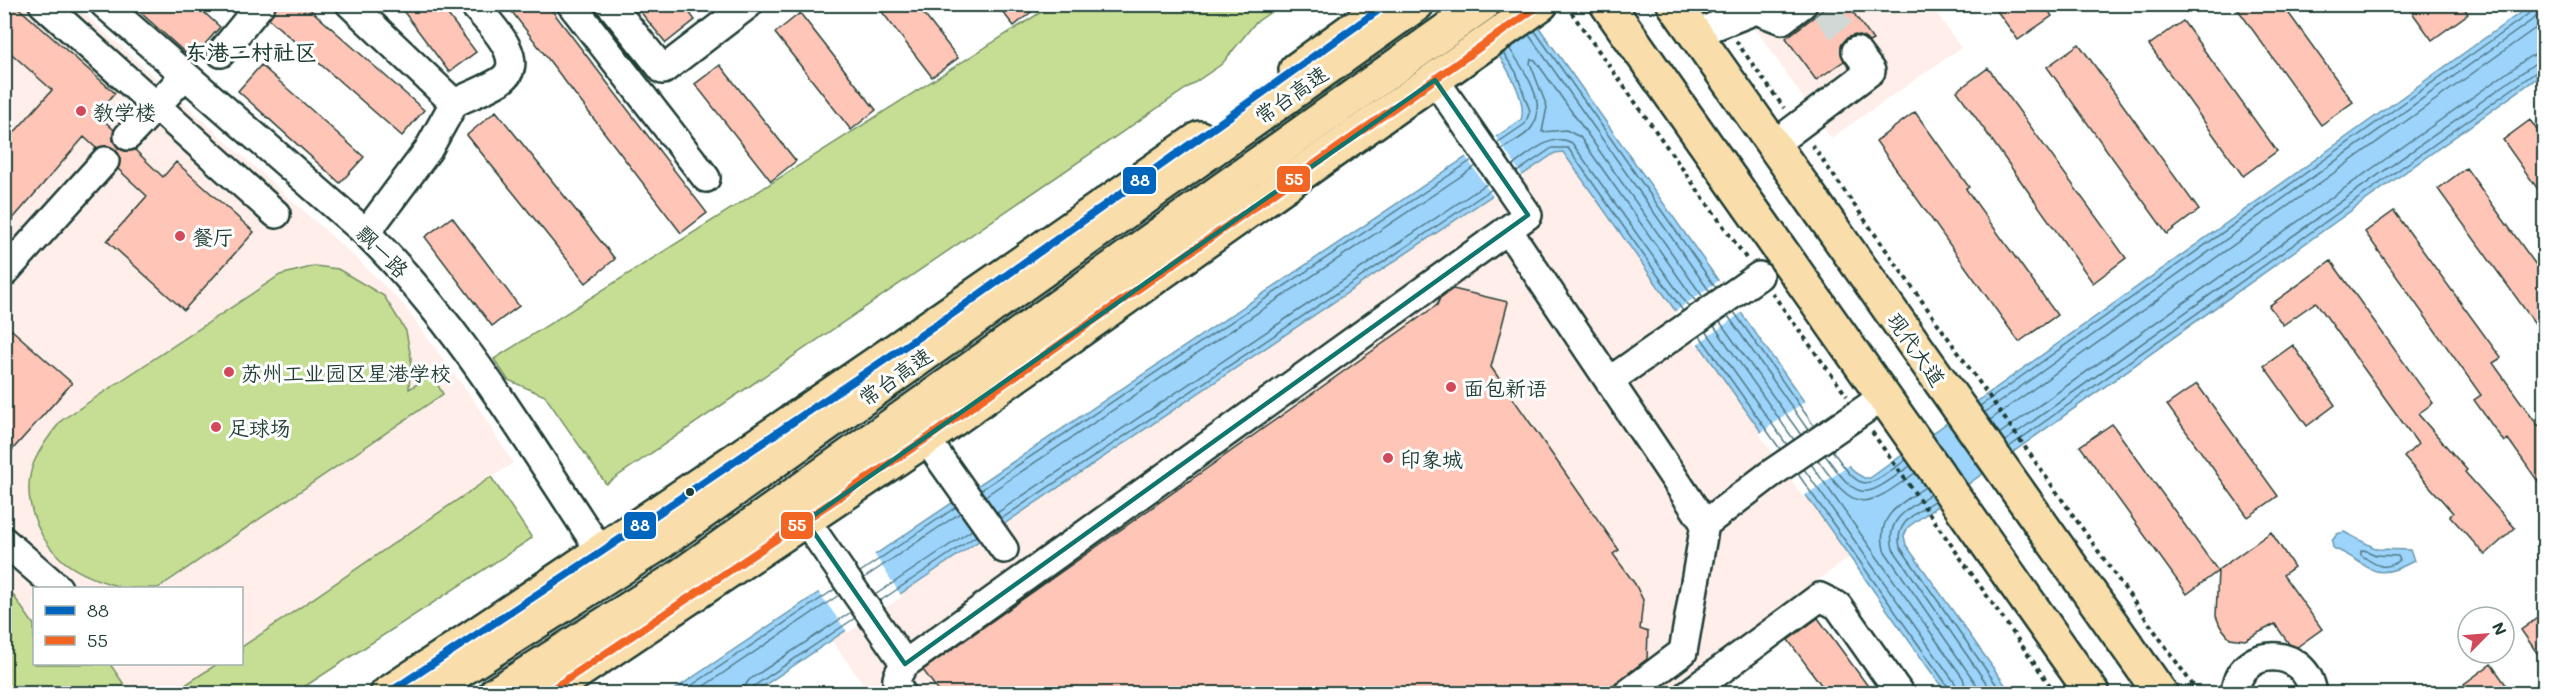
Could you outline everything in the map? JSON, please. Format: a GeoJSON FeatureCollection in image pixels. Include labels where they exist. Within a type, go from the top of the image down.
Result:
{"type":"FeatureCollection","features":[{"type":"Feature","properties":{"kind":"main road"},"geometry":{"type":"LineString","coordinates":[[387,693],[601,552],[945,319],[1388,4]]}},
{"type":"Feature","properties":{"kind":"main road","name":"常台高速"},"geometry":{"type":"LineString","coordinates":[[423,693],[654,547],[1417,4]]}},
{"type":"Feature","properties":{"kind":"main road","name":"常台高速"},"geometry":{"type":"LineString","coordinates":[[495,693],[676,579],[1483,4]]}},
{"type":"Feature","properties":{"kind":"main road"},"geometry":{"type":"LineString","coordinates":[[545,693],[926,439],[1541,4]]}},
{"type":"Feature","properties":{"kind":"main road"},"geometry":{"type":"LineString","coordinates":[[1607,4],[1903,451],[1942,506],[2093,693]]}},
{"type":"Feature","properties":{"kind":"main road","name":"现代大道"},"geometry":{"type":"LineString","coordinates":[[1674,4],[1709,28],[1786,136],[1959,408],[2161,693]]}},
{"type":"Feature","properties":{"kind":"street"},"geometry":{"type":"LineString","coordinates":[[43,4],[276,214]]}},
{"type":"Feature","properties":{"kind":"street","name":"飘一路"},"geometry":{"type":"LineString","coordinates":[[104,4],[366,232],[398,264],[450,326],[601,552]]}},
{"type":"Feature","properties":{"kind":"street"},"geometry":{"type":"LineString","coordinates":[[221,53],[261,4]]}},
{"type":"Feature","properties":{"kind":"street"},"geometry":{"type":"LineString","coordinates":[[350,4],[454,103]]}},
{"type":"Feature","properties":{"kind":"street"},"geometry":{"type":"LineString","coordinates":[[366,232],[429,150],[454,103],[502,80],[508,72],[511,59],[508,48],[473,4]]}},
{"type":"Feature","properties":{"kind":"street"},"geometry":{"type":"LineString","coordinates":[[571,4],[706,178]]}},
{"type":"Feature","properties":{"kind":"street"},"geometry":{"type":"LineString","coordinates":[[610,4],[663,70],[749,4]]}},
{"type":"Feature","properties":{"kind":"street"},"geometry":{"type":"LineString","coordinates":[[1709,28],[1756,10],[1782,20],[1816,6]]}},
{"type":"Feature","properties":{"kind":"street"},"geometry":{"type":"LineString","coordinates":[[1786,136],[1871,71],[1856,51]]}},
{"type":"Feature","properties":{"kind":"street"},"geometry":{"type":"LineString","coordinates":[[128,136],[185,75]]}},
{"type":"Feature","properties":{"kind":"street"},"geometry":{"type":"LineString","coordinates":[[902,693],[896,685],[897,675],[905,664],[1528,215],[1435,80]]}},
{"type":"Feature","properties":{"kind":"street"},"geometry":{"type":"LineString","coordinates":[[4,273],[105,161]]}},
{"type":"Feature","properties":{"kind":"street"},"geometry":{"type":"LineString","coordinates":[[1508,230],[1706,524]]}},
{"type":"Feature","properties":{"kind":"street"},"geometry":{"type":"LineString","coordinates":[[1609,381],[1759,276]]}},
{"type":"Feature","properties":{"kind":"street"},"geometry":{"type":"LineString","coordinates":[[1627,693],[1683,652],[1706,524],[1769,475],[1871,405]]}},
{"type":"Feature","properties":{"kind":"street"},"geometry":{"type":"LineString","coordinates":[[926,439],[1000,544]]}},
{"type":"Feature","properties":{"kind":"street"},"geometry":{"type":"LineString","coordinates":[[806,521],[905,664]]}},
{"type":"Feature","properties":{"kind":"street"},"geometry":{"type":"LineString","coordinates":[[4,541],[57,587]]}},
{"type":"Feature","properties":{"kind":"street"},"geometry":{"type":"LineString","coordinates":[[1688,693],[1820,597],[1838,606],[1899,693]]}},
{"type":"Feature","properties":{"kind":"street"},"geometry":{"type":"LineString","coordinates":[[2232,692],[2247,667],[2257,660],[2276,657],[2295,662],[2312,683],[2313,693]]}},
{"type":"Feature","properties":{"kind":"path"},"geometry":{"type":"LineString","coordinates":[[1566,4],[1759,276],[1871,405],[1942,506],[2056,693]]}},
{"type":"Feature","properties":{"kind":"path"},"geometry":{"type":"LineString","coordinates":[[1709,28],[1786,136],[2199,693]]}},
{"type":"Feature","properties":{"kind":"highlighted area"},"geometry":{"type":"Polygon","coordinates":[[[1435,80],[1528,215],[905,664],[806,521],[1435,80]]]}},
{"type":"Feature","properties":{"kind":"shaded area","name":"苏州工业园区星港学校"},"geometry":{"type":"Polygon","coordinates":[[[4,5],[75,5],[358,260],[401,302],[472,398],[513,463],[243,646],[243,587],[33,587],[33,665],[8,694],[4,693],[4,5]]]}},
{"type":"Feature","properties":{"kind":"shaded area"},"geometry":{"type":"Polygon","coordinates":[[[1739,5],[1931,5],[1961,48],[1831,138],[1739,5]]]}},
{"type":"Feature","properties":{"kind":"shaded area","name":"印象城"},"geometry":{"type":"Polygon","coordinates":[[[1563,152],[1850,557],[1662,693],[870,693],[832,641],[1555,153],[1563,152]]]}},
{"type":"Feature","properties":{"kind":"shaded area"},"geometry":{"type":"Polygon","coordinates":[[[111,665],[216,665],[173,694],[130,693],[111,665]]]}},
{"type":"Feature","properties":{"kind":"green space"},"geometry":{"type":"Polygon","coordinates":[[[1052,5],[1281,5],[1255,23],[1222,64],[606,484],[545,396],[508,380],[494,359],[1052,5]]]}},
{"type":"Feature","properties":{"kind":"green space"},"geometry":{"type":"Polygon","coordinates":[[[315,266],[338,269],[384,296],[406,331],[411,358],[409,389],[432,375],[443,394],[159,587],[116,587],[117,586],[71,567],[59,557],[43,537],[30,500],[30,474],[47,440],[62,420],[280,275],[315,266]]]}},
{"type":"Feature","properties":{"kind":"green space"},"geometry":{"type":"Polygon","coordinates":[[[491,477],[532,538],[295,693],[173,693],[215,665],[243,665],[243,646],[491,477]]]}},
{"type":"Feature","properties":{"kind":"green space"},"geometry":{"type":"Polygon","coordinates":[[[4,582],[33,624],[33,665],[111,665],[130,693],[5,693],[4,582]]]}},
{"type":"Feature","properties":{"kind":"water"},"geometry":{"type":"Polygon","coordinates":[[[1462,5],[1523,5],[1854,472],[1864,478],[1870,478],[2531,5],[2544,5],[2544,73],[1908,527],[1904,536],[1906,545],[2011,693],[1946,693],[1563,152],[1555,153],[753,693],[668,694],[1521,120],[1522,107],[1519,93],[1511,77],[1491,44],[1462,5]]]}},
{"type":"Feature","properties":{"kind":"water"},"geometry":{"type":"Polygon","coordinates":[[[2344,532],[2377,549],[2410,550],[2414,561],[2388,571],[2372,570],[2333,548],[2332,541],[2337,534],[2344,532]]]}},
{"type":"Feature","properties":{"kind":"pier"},"geometry":{"type":"Polygon","coordinates":[[[1494,134],[1524,178],[1494,198],[1464,154],[1494,134]]]}},
{"type":"Feature","properties":{"kind":"pier"},"geometry":{"type":"Polygon","coordinates":[[[1721,279],[1744,311],[1696,345],[1673,313],[1721,279]]]}},
{"type":"Feature","properties":{"kind":"pier"},"geometry":{"type":"Polygon","coordinates":[[[1807,400],[1852,463],[1803,497],[1759,434],[1807,400]]]}},
{"type":"Feature","properties":{"kind":"pier"},"geometry":{"type":"Polygon","coordinates":[[[873,552],[902,597],[848,633],[817,590],[873,552]]]}},
{"type":"Feature","properties":{"kind":"building"},"geometry":{"type":"Polygon","coordinates":[[[4,4],[14,4],[115,93],[97,114],[114,130],[113,140],[118,148],[125,151],[135,150],[163,177],[176,162],[254,232],[184,310],[107,241],[147,196],[118,169],[120,156],[109,146],[96,148],[84,137],[4,229],[4,144],[52,90],[4,47],[4,4]]]}},
{"type":"Feature","properties":{"kind":"building"},"geometry":{"type":"Polygon","coordinates":[[[131,4],[195,4],[220,27],[192,59],[131,4]]]}},
{"type":"Feature","properties":{"kind":"building"},"geometry":{"type":"Polygon","coordinates":[[[276,4],[304,4],[424,110],[402,136],[269,19],[276,4]]]}},
{"type":"Feature","properties":{"kind":"building"},"geometry":{"type":"Polygon","coordinates":[[[398,4],[440,4],[476,52],[449,72],[398,4]]]}},
{"type":"Feature","properties":{"kind":"building"},"geometry":{"type":"Polygon","coordinates":[[[506,4],[547,4],[707,213],[681,233],[506,4]]]}},
{"type":"Feature","properties":{"kind":"building"},"geometry":{"type":"Polygon","coordinates":[[[634,4],[683,4],[695,20],[666,43],[634,4]]]}},
{"type":"Feature","properties":{"kind":"building"},"geometry":{"type":"Polygon","coordinates":[[[876,4],[916,4],[958,58],[932,77],[876,4]]]}},
{"type":"Feature","properties":{"kind":"building"},"geometry":{"type":"Polygon","coordinates":[[[996,4],[1041,4],[1014,26],[996,4]]]}},
{"type":"Feature","properties":{"kind":"building"},"geometry":{"type":"Polygon","coordinates":[[[1831,4],[1847,4],[1873,40],[1869,42],[1855,35],[1847,38],[1841,45],[1844,61],[1816,80],[1786,38],[1831,4]]]}},
{"type":"Feature","properties":{"kind":"building"},"geometry":{"type":"Polygon","coordinates":[[[1992,4],[2044,4],[2052,16],[2018,40],[1992,4]]]}},
{"type":"Feature","properties":{"kind":"building"},"geometry":{"type":"Polygon","coordinates":[[[2234,4],[2282,4],[2353,102],[2321,125],[2234,4]]]}},
{"type":"Feature","properties":{"kind":"building"},"geometry":{"type":"Polygon","coordinates":[[[2406,4],[2462,4],[2468,14],[2432,40],[2406,4]]]}},
{"type":"Feature","properties":{"kind":"building"},"geometry":{"type":"Polygon","coordinates":[[[800,13],[876,110],[851,130],[775,33],[800,13]]]}},
{"type":"Feature","properties":{"kind":"building"},"geometry":{"type":"Polygon","coordinates":[[[2183,21],[2277,151],[2243,176],[2149,45],[2183,21]]]}},
{"type":"Feature","properties":{"kind":"building"},"geometry":{"type":"Polygon","coordinates":[[[2079,44],[2199,210],[2167,234],[2047,67],[2079,44]]]}},
{"type":"Feature","properties":{"kind":"building"},"geometry":{"type":"Polygon","coordinates":[[[261,65],[364,157],[340,183],[238,91],[261,65]]]}},
{"type":"Feature","properties":{"kind":"building"},"geometry":{"type":"Polygon","coordinates":[[[720,65],[796,161],[771,181],[695,84],[720,65]]]}},
{"type":"Feature","properties":{"kind":"building"},"geometry":{"type":"Polygon","coordinates":[[[1988,68],[2126,258],[2093,283],[1957,91],[1988,68]]]}},
{"type":"Feature","properties":{"kind":"building"},"geometry":{"type":"Polygon","coordinates":[[[496,111],[615,259],[586,283],[467,135],[496,111]]]}},
{"type":"Feature","properties":{"kind":"building"},"geometry":{"type":"Polygon","coordinates":[[[1915,112],[1969,187],[1966,189],[2057,315],[2019,342],[1876,141],[1915,112]]]}},
{"type":"Feature","properties":{"kind":"building"},"geometry":{"type":"Polygon","coordinates":[[[2530,120],[2544,140],[2544,198],[2503,140],[2530,120]]]}},
{"type":"Feature","properties":{"kind":"building"},"geometry":{"type":"Polygon","coordinates":[[[2466,168],[2544,276],[2544,336],[2438,189],[2466,168]]]}},
{"type":"Feature","properties":{"kind":"building"},"geometry":{"type":"Polygon","coordinates":[[[2394,211],[2501,358],[2493,363],[2538,426],[2544,421],[2544,490],[2508,439],[2504,442],[2474,400],[2481,395],[2365,232],[2394,211]]]}},
{"type":"Feature","properties":{"kind":"building"},"geometry":{"type":"Polygon","coordinates":[[[452,217],[519,306],[492,326],[425,237],[452,217]]]}},
{"type":"Feature","properties":{"kind":"building"},"geometry":{"type":"Polygon","coordinates":[[[2331,261],[2433,403],[2418,414],[2515,528],[2485,555],[2450,516],[2453,513],[2404,457],[2418,444],[2316,302],[2283,325],[2269,306],[2331,261]]]}},
{"type":"Feature","properties":{"kind":"building","name":"印象城"},"geometry":{"type":"Polygon","coordinates":[[[1453,289],[1508,302],[1491,367],[1619,550],[1613,554],[1635,584],[1643,600],[1640,629],[1648,632],[1647,659],[1612,688],[1605,693],[940,693],[923,670],[1437,305],[1440,298],[1453,289]]]}},
{"type":"Feature","properties":{"kind":"building"},"geometry":{"type":"Polygon","coordinates":[[[4,323],[72,383],[4,459],[4,323]]]}},
{"type":"Feature","properties":{"kind":"building"},"geometry":{"type":"Polygon","coordinates":[[[2293,345],[2335,405],[2307,426],[2264,366],[2293,345]]]}},
{"type":"Feature","properties":{"kind":"building"},"geometry":{"type":"Polygon","coordinates":[[[2197,384],[2278,496],[2248,517],[2167,405],[2197,384]]]}},
{"type":"Feature","properties":{"kind":"building"},"geometry":{"type":"Polygon","coordinates":[[[2112,424],[2218,571],[2187,594],[2080,446],[2112,424]]]}},
{"type":"Feature","properties":{"kind":"building"},"geometry":{"type":"Polygon","coordinates":[[[2271,532],[2294,567],[2283,575],[2322,629],[2297,647],[2289,644],[2275,624],[2245,640],[2230,638],[2220,626],[2216,616],[2218,570],[2271,532]]]}},
{"type":"Feature","properties":{"kind":"building"},"geometry":{"type":"Polygon","coordinates":[[[2544,613],[2544,663],[2521,630],[2544,613]]]}},
{"type":"Feature","properties":{"kind":"building"},"geometry":{"type":"Polygon","coordinates":[[[1818,618],[1873,693],[1827,693],[1788,640],[1818,618]]]}},
{"type":"Feature","properties":{"kind":"building"},"geometry":{"type":"Polygon","coordinates":[[[2492,665],[2512,693],[2471,693],[2464,684],[2492,665]]]}},
{"type":"Feature","properties":{"kind":"tunnel"},"geometry":{"type":"LineString","coordinates":[[1825,9],[1856,51]]}},
{"type":"Feature","properties":{"kind":"transit line","name":"88"},"geometry":{"type":"LineString","coordinates":[[387,694],[945,319],[1387,4]]}},
{"type":"Feature","properties":{"kind":"transit line","name":"55"},"geometry":{"type":"LineString","coordinates":[[545,694],[926,439],[1541,4]]}},
{"type":"Feature","properties":{"kind":"place","name":"教学楼"},"geometry":{"type":"Point","coordinates":[81,111]}},
{"type":"Feature","properties":{"kind":"place","name":"餐厅"},"geometry":{"type":"Point","coordinates":[180,236]}},
{"type":"Feature","properties":{"kind":"place","name":"苏州工业园区星港学校"},"geometry":{"type":"Point","coordinates":[229,372]}},
{"type":"Feature","properties":{"kind":"place","name":"面包新语"},"geometry":{"type":"Point","coordinates":[1451,387]}},
{"type":"Feature","properties":{"kind":"place","name":"足球场"},"geometry":{"type":"Point","coordinates":[216,427]}},
{"type":"Feature","properties":{"kind":"place","name":"印象城"},"geometry":{"type":"Point","coordinates":[1388,458]}},
{"type":"Feature","properties":{"kind":"district","name":"东港二村社区"},"geometry":{"type":"Point","coordinates":[251,51]}}]}
